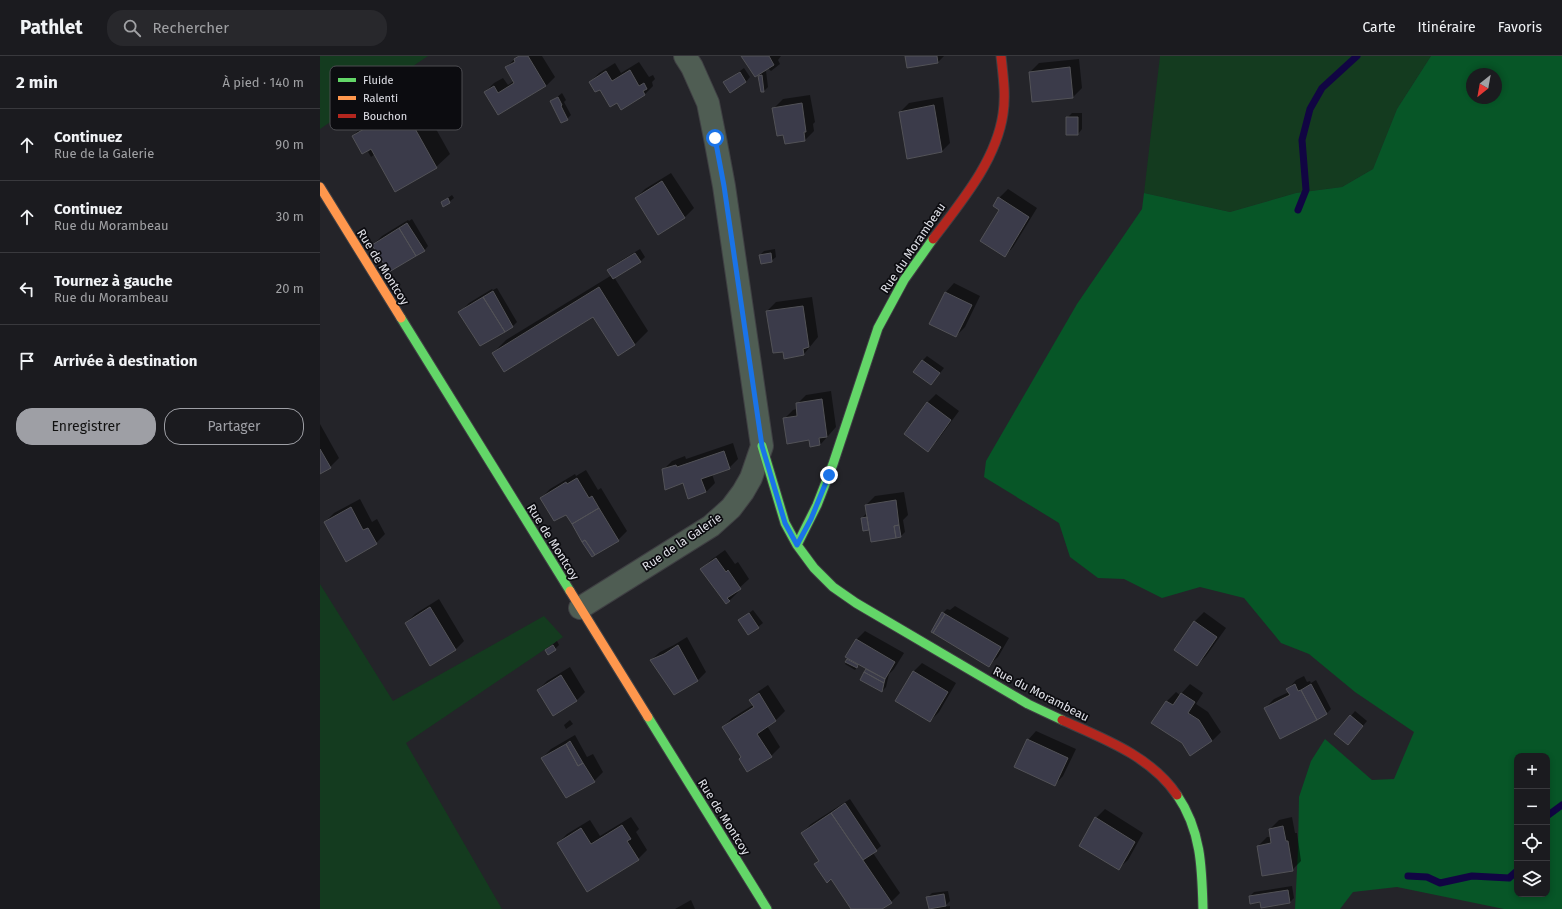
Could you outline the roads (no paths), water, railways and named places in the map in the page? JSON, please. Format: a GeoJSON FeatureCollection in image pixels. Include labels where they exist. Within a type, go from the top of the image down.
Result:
{"type":"FeatureCollection","features":[{"type":"Feature","properties":{"kind":"street","name":"Rue de la Galerie"},"geometry":{"type":"LineString","coordinates":[[580,608],[711,526],[731,508],[743,492],[762,446],[724,186],[715,138],[708,103],[692,67],[685,56]]}},
{"type":"Feature","properties":{"kind":"street","name":"Rue du Morambeau"},"geometry":{"type":"LineString","coordinates":[[797,545],[811,519],[829,475],[878,329],[893,297],[913,265],[984,167],[996,142],[1003,116],[1004,91],[1001,56]]}},
{"type":"Feature","properties":{"kind":"street","name":"Rue de Montcoy"},"geometry":{"type":"LineString","coordinates":[[320,188],[767,909]]}},
{"type":"Feature","properties":{"kind":"street","name":"Rue du Morambeau"},"geometry":{"type":"LineString","coordinates":[[762,446],[785,523],[797,545],[814,568],[828,583],[856,603],[1028,704],[1122,747],[1152,768],[1172,787],[1187,809],[1196,829],[1202,872],[1203,909]]}},
{"type":"Feature","properties":{"kind":"waterway"},"geometry":{"type":"LineString","coordinates":[[1298,210],[1306,190],[1302,140],[1310,109],[1322,88],[1357,56]]}},
{"type":"Feature","properties":{"kind":"waterway"},"geometry":{"type":"LineString","coordinates":[[1550,814],[1562,805]]}},
{"type":"Feature","properties":{"kind":"waterway"},"geometry":{"type":"LineString","coordinates":[[1408,876],[1427,877],[1440,883],[1472,876],[1509,878],[1514,874]]}}]}
